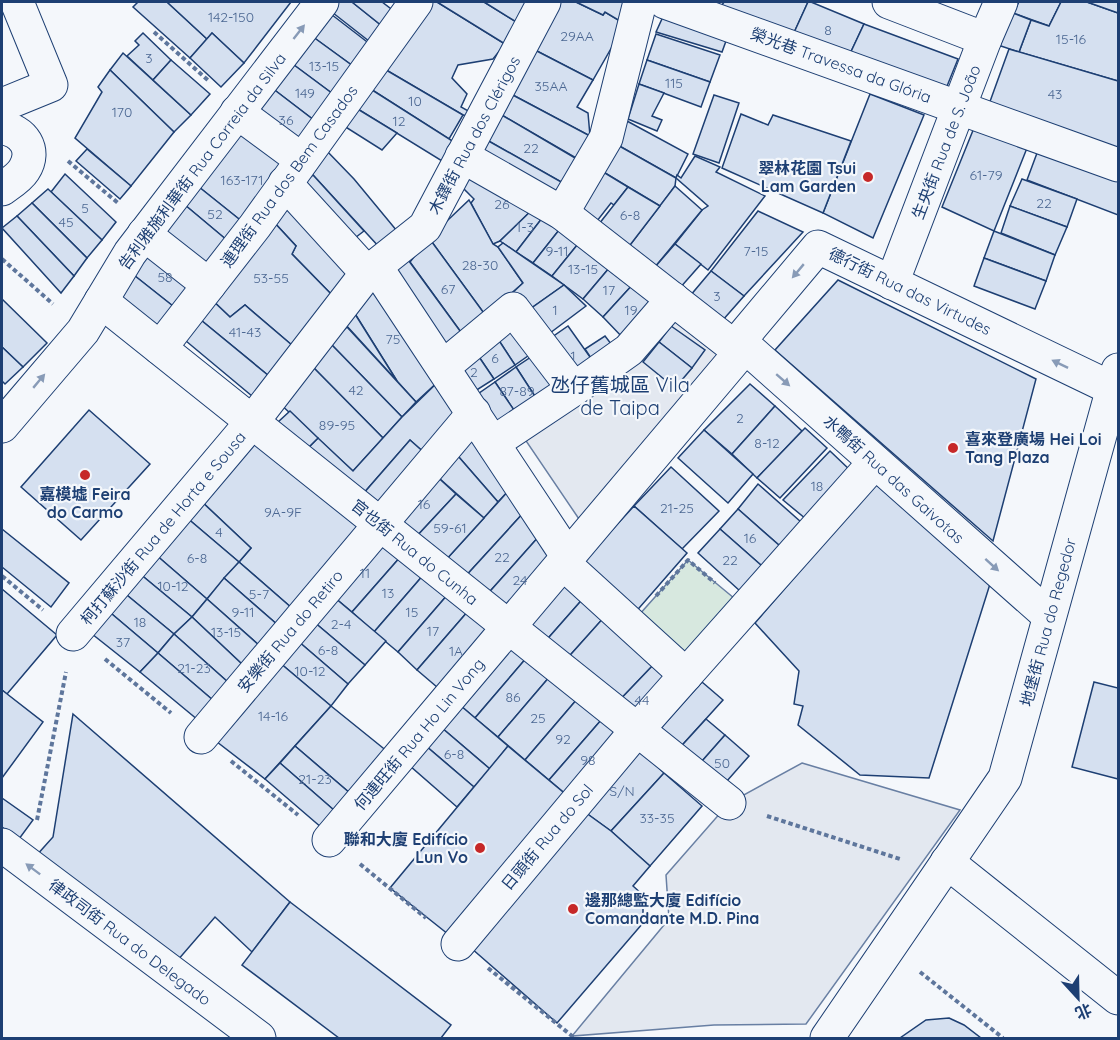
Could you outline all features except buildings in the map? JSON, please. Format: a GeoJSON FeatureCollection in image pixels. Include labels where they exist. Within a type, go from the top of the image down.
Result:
{"type":"FeatureCollection","features":[{"type":"Feature","properties":{"kind":"street"},"geometry":{"type":"LineString","coordinates":[[2,105],[51,85],[17,2]]}},
{"type":"Feature","properties":{"kind":"street","name":"告利雅施利華街 Rua Correia da Silva"},"geometry":{"type":"LineString","coordinates":[[2,426],[90,319],[146,231],[322,2]]}},
{"type":"Feature","properties":{"kind":"street","name":"連理街 Rua dos Bem Casados"},"geometry":{"type":"LineString","coordinates":[[160,348],[255,226],[416,2]]}},
{"type":"Feature","properties":{"kind":"street","name":"木鐸街 Rua dos Clérigos"},"geometry":{"type":"LineString","coordinates":[[252,422],[372,270],[425,227],[544,2]]}},
{"type":"Feature","properties":{"kind":"street"},"geometry":{"type":"LineString","coordinates":[[562,213],[606,138],[640,2]]}},
{"type":"Feature","properties":{"kind":"street","name":"榮光巷 Travessa da Glória"},"geometry":{"type":"LineString","coordinates":[[665,2],[1119,165]]}},
{"type":"Feature","properties":{"kind":"street"},"geometry":{"type":"LineString","coordinates":[[889,2],[985,39]]}},
{"type":"Feature","properties":{"kind":"street","name":"生央街 Rua de S. João"},"geometry":{"type":"LineString","coordinates":[[892,283],[1001,2]]}},
{"type":"Feature","properties":{"kind":"street"},"geometry":{"type":"LineString","coordinates":[[237,112],[294,171],[372,270],[474,413],[566,560],[686,675]]}},
{"type":"Feature","properties":{"kind":"street"},"geometry":{"type":"LineString","coordinates":[[2,189],[23,171],[29,155],[14,135]]}},
{"type":"Feature","properties":{"kind":"street","name":"水鴨街 Rua das Gaivotas"},"geometry":{"type":"LineString","coordinates":[[462,156],[562,213],[673,299],[742,347],[1049,616]]}},
{"type":"Feature","properties":{"kind":"street"},"geometry":{"type":"LineString","coordinates":[[146,231],[209,285]]}},
{"type":"Feature","properties":{"kind":"street","name":"德行街 Rua das Virtudes"},"geometry":{"type":"LineString","coordinates":[[742,347],[818,247],[892,283],[1116,379]]}},
{"type":"Feature","properties":{"kind":"street"},"geometry":{"type":"LineString","coordinates":[[493,443],[629,350],[673,299]]}},
{"type":"Feature","properties":{"kind":"street"},"geometry":{"type":"LineString","coordinates":[[443,367],[513,309],[574,389]]}},
{"type":"Feature","properties":{"kind":"street","name":"官也街 Rua do Cunha"},"geometry":{"type":"LineString","coordinates":[[90,319],[160,348],[729,803]]}},
{"type":"Feature","properties":{"kind":"street","name":"何連旺街 Rua Ho Lin Vong"},"geometry":{"type":"LineString","coordinates":[[329,840],[566,560],[742,347]]}},
{"type":"Feature","properties":{"kind":"street","name":"地堡街 Rua do Regedor"},"geometry":{"type":"LineString","coordinates":[[827,1038],[1005,777],[1116,379]]}},
{"type":"Feature","properties":{"kind":"street","name":"安樂街 Rua do Retiro"},"geometry":{"type":"LineString","coordinates":[[201,737],[474,413]]}},
{"type":"Feature","properties":{"kind":"street","name":"柯打蘇沙街 Rua de Horta e Sousa"},"geometry":{"type":"LineString","coordinates":[[73,634],[252,422]]}},
{"type":"Feature","properties":{"kind":"street","name":"日頭街 Rua do Sol"},"geometry":{"type":"LineString","coordinates":[[458,944],[637,730],[875,462]]}},
{"type":"Feature","properties":{"kind":"street","name":"律政司街 Rua do Delegado"},"geometry":{"type":"LineString","coordinates":[[10,851],[227,1028],[259,1038]]}},
{"type":"Feature","properties":{"kind":"street"},"geometry":{"type":"LineString","coordinates":[[944,867],[1119,998]]}},
{"type":"Feature","properties":{"kind":"path"},"geometry":{"type":"LineString","coordinates":[[154,32],[214,85]]}},
{"type":"Feature","properties":{"kind":"path"},"geometry":{"type":"LineString","coordinates":[[14,135],[51,147],[146,231]]}},
{"type":"Feature","properties":{"kind":"path"},"geometry":{"type":"LineString","coordinates":[[2,259],[90,319]]}},
{"type":"Feature","properties":{"kind":"path"},"geometry":{"type":"LineString","coordinates":[[653,599],[688,560],[746,608]]}},
{"type":"Feature","properties":{"kind":"path"},"geometry":{"type":"LineString","coordinates":[[2,576],[572,1036],[568,1038]]}},
{"type":"Feature","properties":{"kind":"path"},"geometry":{"type":"LineString","coordinates":[[10,851],[34,835],[73,634]]}},
{"type":"Feature","properties":{"kind":"path"},"geometry":{"type":"LineString","coordinates":[[729,803],[944,867]]}},
{"type":"Feature","properties":{"kind":"path"},"geometry":{"type":"LineString","coordinates":[[889,948],[1003,1038]]}},
{"type":"Feature","properties":{"kind":"shaded area"},"geometry":{"type":"Polygon","coordinates":[[[673,310],[723,352],[579,519],[520,432],[673,310]]]}},
{"type":"Feature","properties":{"kind":"shaded area"},"geometry":{"type":"Polygon","coordinates":[[[688,560],[746,608],[694,665],[639,615],[688,560]]]}},
{"type":"Feature","properties":{"kind":"shaded area"},"geometry":{"type":"Polygon","coordinates":[[[802,763],[960,810],[806,1024],[714,1025],[572,1036],[669,919],[666,875],[729,803],[802,763]]]}},
{"type":"Feature","properties":{"kind":"place","name":"翠林花園 Tsui Lam Garden"},"geometry":{"type":"Point","coordinates":[868,177]}},
{"type":"Feature","properties":{"kind":"place","name":"喜來登廣場 Hei Loi Tang Plaza"},"geometry":{"type":"Point","coordinates":[953,448]}},
{"type":"Feature","properties":{"kind":"place","name":"嘉模墟 Feira do Carmo"},"geometry":{"type":"Point","coordinates":[85,475]}},
{"type":"Feature","properties":{"kind":"place","name":"聯和大廈 Edifício Lun Vo"},"geometry":{"type":"Point","coordinates":[480,848]}},
{"type":"Feature","properties":{"kind":"place","name":"邊那總監大廈 Edifício Comandante M.D. Pina"},"geometry":{"type":"Point","coordinates":[573,909]}},
{"type":"Feature","properties":{"kind":"district","name":"氹仔舊城區 Vila de Taipa"},"geometry":{"type":"Point","coordinates":[620,396]}}]}
